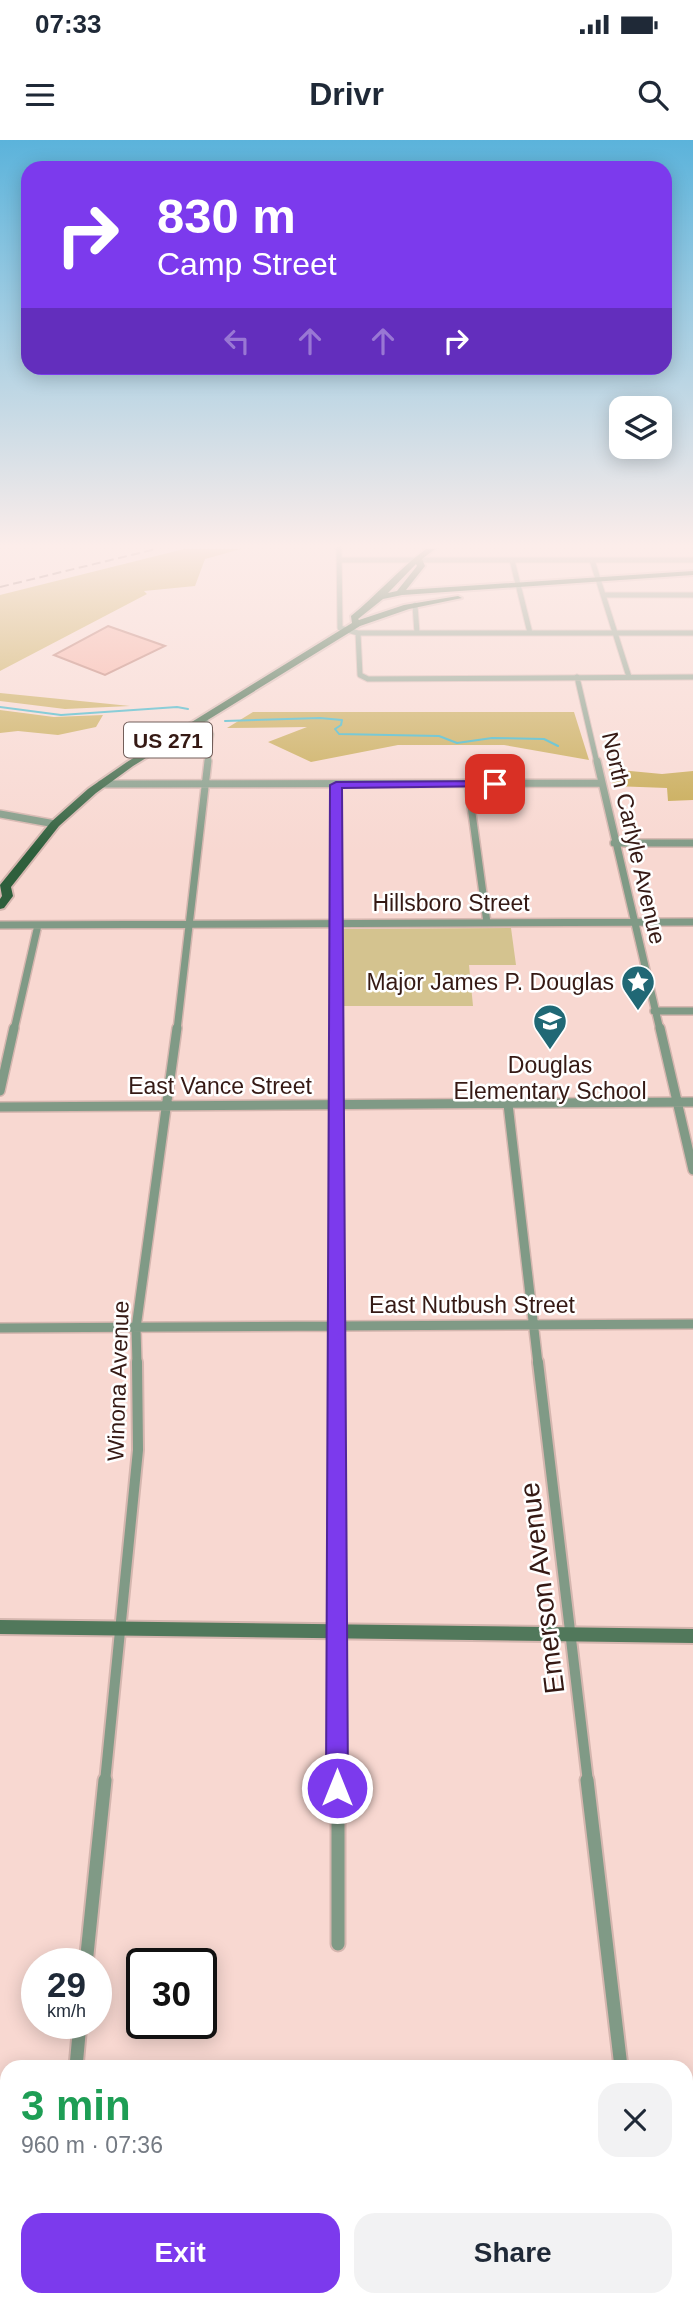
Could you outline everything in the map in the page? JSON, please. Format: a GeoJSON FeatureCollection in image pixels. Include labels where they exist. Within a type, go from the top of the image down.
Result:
{"type":"FeatureCollection","features":[{"type":"Feature","properties":{"kind":"main road","name":"US 271"},"geometry":{"type":"LineString","coordinates":[[0,906],[8,896],[3,888],[55,824],[102,784],[314,650]]}},
{"type":"Feature","properties":{"kind":"main road"},"geometry":{"type":"LineString","coordinates":[[0,1627],[693,1636]]}},
{"type":"Feature","properties":{"kind":"street"},"geometry":{"type":"LineString","coordinates":[[358,650],[359,673],[363,678],[693,677]]}},
{"type":"Feature","properties":{"kind":"street"},"geometry":{"type":"LineString","coordinates":[[621,650],[629,677]]}},
{"type":"Feature","properties":{"kind":"street","name":"North Carlyle Avenue"},"geometry":{"type":"LineString","coordinates":[[577,677],[693,1170]]}},
{"type":"Feature","properties":{"kind":"street","name":"Winona Avenue"},"geometry":{"type":"LineString","coordinates":[[88,1948],[138,1450],[136,1328],[168,1105],[211,734],[205,719]]}},
{"type":"Feature","properties":{"kind":"street"},"geometry":{"type":"LineString","coordinates":[[102,784],[601,783]]}},
{"type":"Feature","properties":{"kind":"street"},"geometry":{"type":"LineString","coordinates":[[468,784],[487,923]]}},
{"type":"Feature","properties":{"kind":"street"},"geometry":{"type":"LineString","coordinates":[[336,785],[338,1944]]}},
{"type":"Feature","properties":{"kind":"street"},"geometry":{"type":"LineString","coordinates":[[0,814],[55,824]]}},
{"type":"Feature","properties":{"kind":"street"},"geometry":{"type":"LineString","coordinates":[[614,843],[693,843]]}},
{"type":"Feature","properties":{"kind":"street","name":"Hillsboro Street"},"geometry":{"type":"LineString","coordinates":[[0,925],[693,922]]}},
{"type":"Feature","properties":{"kind":"street"},"geometry":{"type":"LineString","coordinates":[[0,1091],[38,925]]}},
{"type":"Feature","properties":{"kind":"street"},"geometry":{"type":"LineString","coordinates":[[654,1010],[693,1011]]}},
{"type":"Feature","properties":{"kind":"street","name":"East Vance Street"},"geometry":{"type":"LineString","coordinates":[[0,1107],[693,1102]]}},
{"type":"Feature","properties":{"kind":"street","name":"Emerson Avenue"},"geometry":{"type":"LineString","coordinates":[[508,1104],[620,2060]]}},
{"type":"Feature","properties":{"kind":"street","name":"East Nutbush Street"},"geometry":{"type":"LineString","coordinates":[[0,1328],[693,1324]]}},
{"type":"Feature","properties":{"kind":"street"},"geometry":{"type":"LineString","coordinates":[[77,2060],[79,2039]]}},
{"type":"Feature","properties":{"kind":"shaded area"},"geometry":{"type":"Polygon","coordinates":[[[0,650],[40,650],[0,671],[0,650]]]}},
{"type":"Feature","properties":{"kind":"shaded area"},"geometry":{"type":"Polygon","coordinates":[[[0,693],[130,706],[65,709],[0,701],[0,693]]]}},
{"type":"Feature","properties":{"kind":"shaded area"},"geometry":{"type":"Polygon","coordinates":[[[0,710],[54,717],[103,715],[96,727],[58,735],[18,731],[0,733],[0,710]]]}},
{"type":"Feature","properties":{"kind":"shaded area"},"geometry":{"type":"Polygon","coordinates":[[[253,712],[574,712],[589,760],[504,745],[398,745],[311,762],[268,742],[307,727],[227,728],[253,712]]]}},
{"type":"Feature","properties":{"kind":"shaded area"},"geometry":{"type":"Polygon","coordinates":[[[609,769],[662,774],[693,771],[693,800],[668,801],[667,788],[613,786],[609,769]]]}},
{"type":"Feature","properties":{"kind":"shaded area"},"geometry":{"type":"Polygon","coordinates":[[[511,928],[516,965],[469,965],[473,1006],[344,1006],[343,929],[511,928]]]}},
{"type":"Feature","properties":{"kind":"building"},"geometry":{"type":"Polygon","coordinates":[[[63,650],[157,650],[105,675],[54,655],[63,650]]]}},
{"type":"Feature","properties":{"kind":"waterway"},"geometry":{"type":"LineString","coordinates":[[0,707],[61,715],[177,707],[188,709]]}},
{"type":"Feature","properties":{"kind":"waterway"},"geometry":{"type":"LineString","coordinates":[[225,721],[320,718],[342,720],[341,725],[335,729],[339,734],[439,736],[457,743],[492,738],[544,739],[558,746]]}},
{"type":"Feature","properties":{"kind":"place","name":"Major James P. Douglas"},"geometry":{"type":"Point","coordinates":[638,1012]}},
{"type":"Feature","properties":{"kind":"place","name":"Douglas Elementary School"},"geometry":{"type":"Point","coordinates":[550,1051]}},
{"type":"Feature","properties":{"kind":"route"},"geometry":{"type":"LineString","coordinates":[[337,1788],[336,785],[495,784]]}}]}
